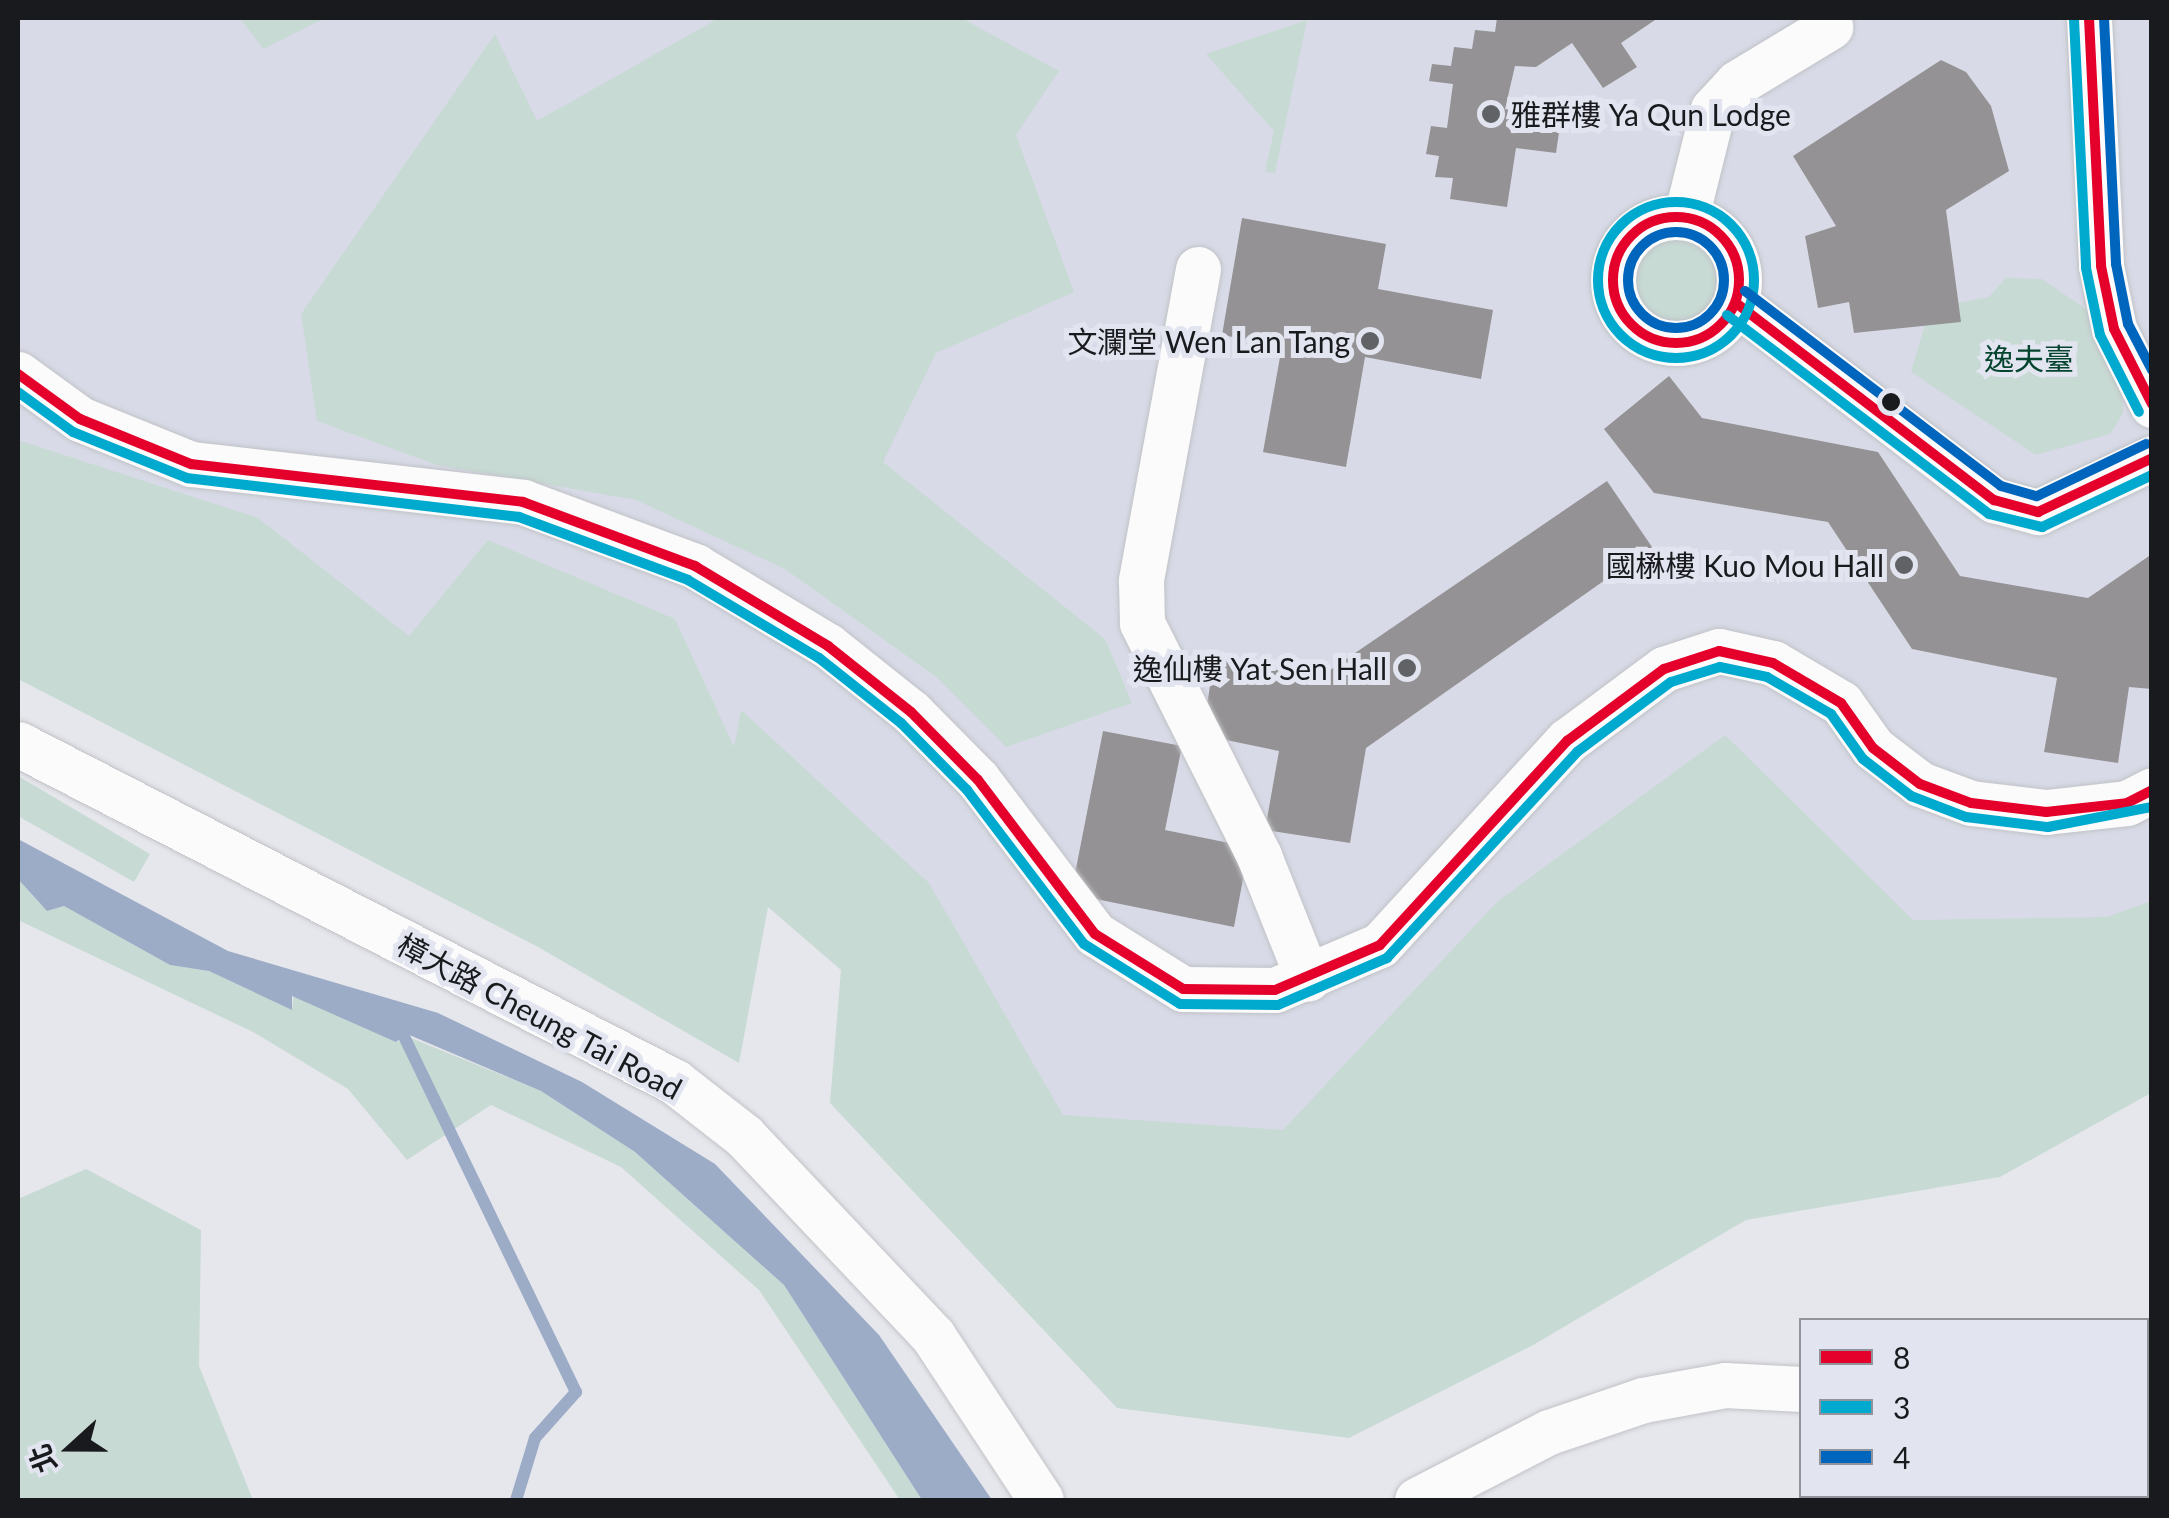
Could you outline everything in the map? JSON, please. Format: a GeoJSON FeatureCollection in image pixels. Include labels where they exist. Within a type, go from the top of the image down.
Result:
{"type":"FeatureCollection","features":[{"type":"Feature","properties":{"kind":"street"},"geometry":{"type":"LineString","coordinates":[[2089,18],[2102,266],[2114,330],[2152,405]]}},
{"type":"Feature","properties":{"kind":"street"},"geometry":{"type":"LineString","coordinates":[[1686,217],[1714,109],[1737,84],[1830,28]]}},
{"type":"Feature","properties":{"kind":"street"},"geometry":{"type":"LineString","coordinates":[[1686,217],[1707,224],[1736,258],[1736,303],[1712,332],[1676,344],[1652,339],[1619,308],[1615,262],[1626,242],[1642,226],[1686,217]]}},
{"type":"Feature","properties":{"kind":"street"},"geometry":{"type":"LineString","coordinates":[[1198,268],[1141,581],[1142,623],[1258,856],[1308,979]]}},
{"type":"Feature","properties":{"kind":"street"},"geometry":{"type":"LineString","coordinates":[[1736,303],[1994,500],[2038,512],[2152,458]]}},
{"type":"Feature","properties":{"kind":"street"},"geometry":{"type":"LineString","coordinates":[[18,374],[80,419],[158,454],[294,482],[523,502],[695,566],[828,646],[911,712],[1127,961],[1210,994],[1308,979],[1380,946],[1427,903],[1567,742],[1664,669],[1719,651],[1774,663],[1840,703],[1873,748],[1920,784],[1972,803],[2046,812],[2127,803],[2152,790]]}},
{"type":"Feature","properties":{"kind":"street","name":"樟大路 Cheung Tai Road"},"geometry":{"type":"LineString","coordinates":[[18,744],[675,1082],[744,1136],[933,1336],[1042,1500]]}},
{"type":"Feature","properties":{"kind":"street"},"geometry":{"type":"LineString","coordinates":[[1417,1500],[1549,1432],[1644,1400],[1725,1385],[1799,1390]]}},
{"type":"Feature","properties":{"kind":"shaded area"},"geometry":{"type":"Polygon","coordinates":[[[18,18],[2151,18],[2151,1045],[1033,1195],[786,857],[18,470],[18,18]]]}},
{"type":"Feature","properties":{"kind":"green space"},"geometry":{"type":"Polygon","coordinates":[[[240,18],[325,18],[263,49],[240,18]]]}},
{"type":"Feature","properties":{"kind":"green space"},"geometry":{"type":"Polygon","coordinates":[[[719,18],[961,18],[1059,71],[1016,135],[1074,292],[936,353],[883,462],[1105,639],[1132,703],[1006,747],[935,676],[785,569],[636,500],[437,465],[317,421],[301,314],[495,34],[537,121],[719,18]]]}},
{"type":"Feature","properties":{"kind":"green space"},"geometry":{"type":"Polygon","coordinates":[[[1307,20],[1275,173],[1265,172],[1274,131],[1206,54],[1307,20]]]}},
{"type":"Feature","properties":{"kind":"green space"},"geometry":{"type":"Polygon","coordinates":[[[1679,235],[1697,238],[1712,248],[1722,263],[1722,299],[1712,314],[1697,324],[1679,327],[1661,324],[1646,314],[1636,299],[1633,281],[1636,263],[1646,248],[1661,238],[1679,235]]]}},
{"type":"Feature","properties":{"kind":"green space","name":"逸夫臺"},"geometry":{"type":"Polygon","coordinates":[[[2006,278],[2042,279],[2086,309],[2122,389],[2123,413],[2110,434],[2036,455],[1911,372],[1930,308],[1989,297],[2006,278]]]}},
{"type":"Feature","properties":{"kind":"green space"},"geometry":{"type":"Polygon","coordinates":[[[18,440],[258,518],[409,636],[488,540],[675,619],[734,747],[741,710],[929,883],[1063,1115],[1283,1130],[1498,901],[1725,735],[1913,920],[2107,917],[2151,901],[2151,1093],[2000,1177],[1746,1220],[1533,1345],[1349,1438],[1117,1408],[830,1103],[841,970],[768,907],[739,1063],[538,947],[18,679],[18,440]]]}},
{"type":"Feature","properties":{"kind":"green space"},"geometry":{"type":"Polygon","coordinates":[[[18,776],[150,854],[134,882],[18,816],[18,776]]]}},
{"type":"Feature","properties":{"kind":"green space"},"geometry":{"type":"Polygon","coordinates":[[[18,879],[47,911],[64,906],[170,965],[209,971],[292,1010],[294,992],[396,1042],[411,1038],[541,1091],[635,1152],[784,1285],[922,1500],[900,1500],[759,1290],[621,1167],[491,1105],[407,1160],[348,1089],[253,1032],[18,920],[18,879]]]}},
{"type":"Feature","properties":{"kind":"green space"},"geometry":{"type":"Polygon","coordinates":[[[86,1169],[201,1230],[199,1366],[253,1500],[18,1500],[18,1199],[86,1169]]]}},
{"type":"Feature","properties":{"kind":"water"},"geometry":{"type":"Polygon","coordinates":[[[18,839],[228,951],[438,1013],[582,1082],[715,1164],[879,1335],[992,1500],[922,1500],[784,1285],[635,1152],[541,1091],[407,1034],[396,1042],[292,996],[292,1010],[209,971],[170,965],[64,906],[47,911],[18,879],[18,839]]]}},
{"type":"Feature","properties":{"kind":"building","name":"雅群樓 Ya Qun Lodge"},"geometry":{"type":"Polygon","coordinates":[[[1497,18],[1658,18],[1621,43],[1637,67],[1603,88],[1572,43],[1536,67],[1515,66],[1505,109],[1561,119],[1556,153],[1516,148],[1507,207],[1450,199],[1453,178],[1435,177],[1439,156],[1426,154],[1431,126],[1447,128],[1453,84],[1429,81],[1432,64],[1451,66],[1454,47],[1472,49],[1475,30],[1495,32],[1497,18]]]}},
{"type":"Feature","properties":{"kind":"building"},"geometry":{"type":"Polygon","coordinates":[[[1941,60],[1966,72],[1991,106],[2009,171],[1946,210],[1961,322],[1854,333],[1849,302],[1818,308],[1805,236],[1836,226],[1793,156],[1941,60]]]}},
{"type":"Feature","properties":{"kind":"building","name":"文瀾堂 Wen Lan Tang"},"geometry":{"type":"Polygon","coordinates":[[[1242,218],[1386,244],[1378,289],[1493,310],[1481,379],[1365,357],[1346,467],[1263,452],[1282,346],[1222,335],[1242,218]]]}},
{"type":"Feature","properties":{"kind":"building","name":"國楙樓 Kuo Mou Hall"},"geometry":{"type":"Polygon","coordinates":[[[1669,376],[1702,418],[1878,452],[1960,576],[2088,598],[2152,554],[2152,689],[2129,687],[2118,763],[2044,752],[2057,678],[1912,649],[1828,522],[1654,493],[1604,429],[1669,376]]]}},
{"type":"Feature","properties":{"kind":"building","name":"逸仙樓 Yat Sen Hall"},"geometry":{"type":"Polygon","coordinates":[[[1607,481],[1652,547],[1366,748],[1350,843],[1265,830],[1279,751],[1202,735],[1215,656],[1317,679],[1607,481]]]}},
{"type":"Feature","properties":{"kind":"building"},"geometry":{"type":"Polygon","coordinates":[[[1103,731],[1182,746],[1165,830],[1249,847],[1234,927],[1071,894],[1103,731]]]}},
{"type":"Feature","properties":{"kind":"building"},"geometry":{"type":"Polygon","coordinates":[[[1816,1498],[1854,1498],[1854,1500],[1816,1498]]]}},
{"type":"Feature","properties":{"kind":"waterway"},"geometry":{"type":"LineString","coordinates":[[398,1024],[576,1392],[535,1438],[516,1500]]}},
{"type":"Feature","properties":{"kind":"transit line","name":"8"},"geometry":{"type":"LineString","coordinates":[[2089,18],[2101,266],[2114,329],[2152,404]]}},
{"type":"Feature","properties":{"kind":"transit line","name":"4"},"geometry":{"type":"LineString","coordinates":[[2104,18],[2116,264],[2128,324],[2152,370]]}},
{"type":"Feature","properties":{"kind":"transit line","name":"3"},"geometry":{"type":"LineString","coordinates":[[2074,19],[2086,268],[2100,335],[2139,412]]}},
{"type":"Feature","properties":{"kind":"transit line","name":"3"},"geometry":{"type":"LineString","coordinates":[[1676,202],[1706,208],[1731,225],[1748,250],[1754,280],[1748,310],[1731,335],[1706,352],[1676,358],[1646,352],[1621,335],[1604,310],[1598,280],[1604,250],[1621,225],[1646,208],[1676,202]]}},
{"type":"Feature","properties":{"kind":"transit line","name":"8"},"geometry":{"type":"LineString","coordinates":[[1676,217],[1700,222],[1721,235],[1734,256],[1739,280],[1734,304],[1721,325],[1700,338],[1676,343],[1652,338],[1631,325],[1618,304],[1613,280],[1618,256],[1631,235],[1652,222],[1676,217]]}},
{"type":"Feature","properties":{"kind":"transit line","name":"4"},"geometry":{"type":"LineString","coordinates":[[1676,232],[1694,235],[1710,246],[1721,262],[1724,280],[1721,298],[1710,314],[1694,325],[1676,328],[1658,325],[1642,314],[1631,298],[1628,280],[1631,262],[1642,246],[1658,235],[1676,232]]}},
{"type":"Feature","properties":{"kind":"transit line","name":"4"},"geometry":{"type":"LineString","coordinates":[[1745,291],[2001,486],[2037,496],[2146,444]]}},
{"type":"Feature","properties":{"kind":"transit line","name":"8"},"geometry":{"type":"LineString","coordinates":[[1736,303],[1994,500],[2038,512],[2152,458]]}},
{"type":"Feature","properties":{"kind":"transit line","name":"3"},"geometry":{"type":"LineString","coordinates":[[1727,315],[1989,514],[2042,527],[2152,475]]}},
{"type":"Feature","properties":{"kind":"transit line","name":"8"},"geometry":{"type":"LineString","coordinates":[[18,374],[80,419],[191,464],[523,502],[695,566],[828,646],[911,712],[978,780],[1095,934],[1183,989],[1275,990],[1380,945],[1567,741],[1664,669],[1719,651],[1773,663],[1841,703],[1873,748],[1920,784],[1971,803],[2046,812],[2127,803],[2152,790]]}},
{"type":"Feature","properties":{"kind":"transit line","name":"3"},"geometry":{"type":"LineString","coordinates":[[18,392],[73,432],[187,478],[519,517],[688,580],[819,658],[901,723],[967,790],[1084,944],[1180,1004],[1278,1005],[1387,958],[1577,752],[1671,682],[1720,667],[1767,677],[1831,714],[1863,759],[1911,796],[1966,817],[2048,827],[2152,807]]}},
{"type":"Feature","properties":{"kind":"place","name":"雅群樓 Ya Qun Lodge"},"geometry":{"type":"Point","coordinates":[1491,114]}},
{"type":"Feature","properties":{"kind":"place","name":"文瀾堂 Wen Lan Tang"},"geometry":{"type":"Point","coordinates":[1370,341]}},
{"type":"Feature","properties":{"kind":"place","name":"國楙樓 Kuo Mou Hall"},"geometry":{"type":"Point","coordinates":[1904,565]}},
{"type":"Feature","properties":{"kind":"place","name":"逸仙樓 Yat Sen Hall"},"geometry":{"type":"Point","coordinates":[1407,668]}}]}
